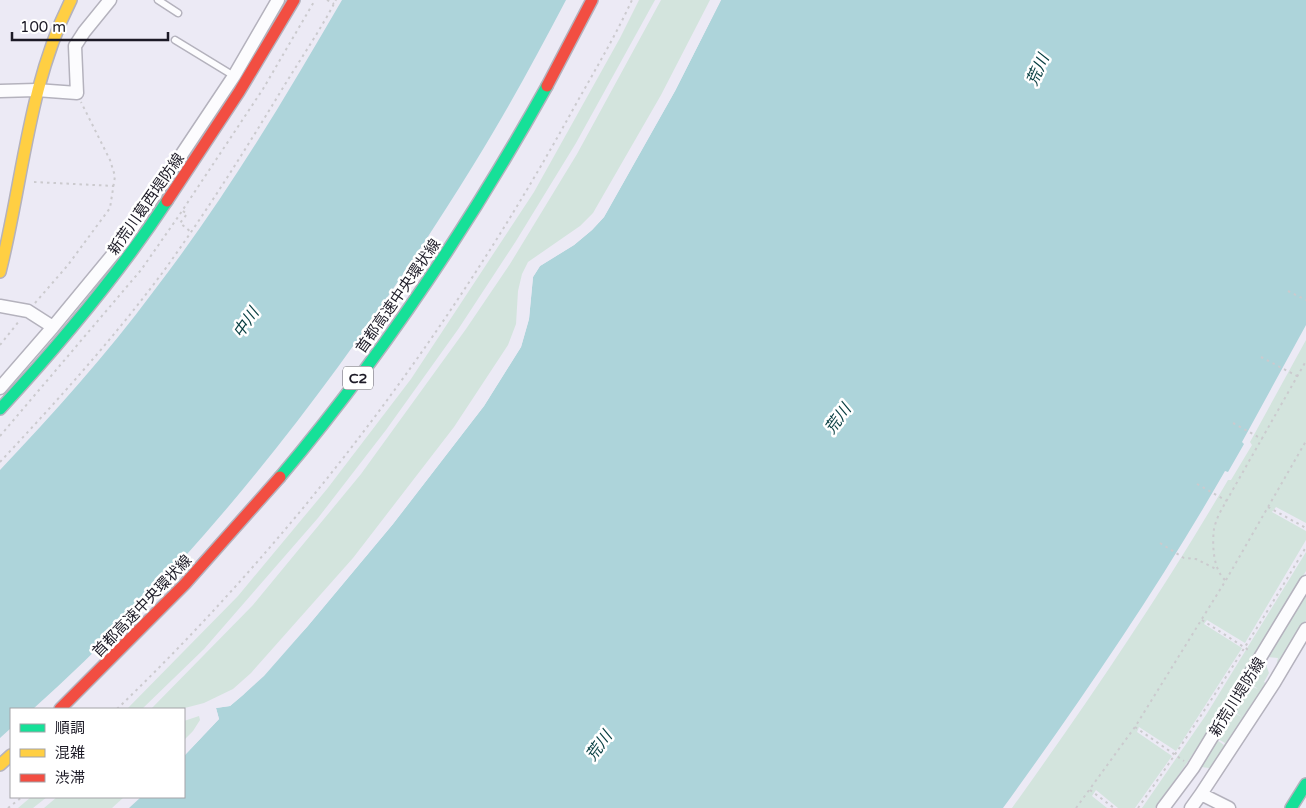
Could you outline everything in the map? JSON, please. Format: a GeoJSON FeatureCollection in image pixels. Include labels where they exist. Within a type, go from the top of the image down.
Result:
{"type":"FeatureCollection","features":[{"type":"Feature","properties":{"kind":"main road"},"geometry":{"type":"LineString","coordinates":[[0,272],[10,235],[36,90],[50,46],[71,0]]}},
{"type":"Feature","properties":{"kind":"main road","name":"新荒川葛西堤防線"},"geometry":{"type":"LineString","coordinates":[[0,410],[56,346],[138,246],[238,92],[294,0]]}},
{"type":"Feature","properties":{"kind":"main road","name":"首都高速中央環状線"},"geometry":{"type":"LineString","coordinates":[[61,708],[109,662],[208,559],[256,505],[346,394],[426,283],[495,177],[535,110],[592,0]]}},
{"type":"Feature","properties":{"kind":"main road"},"geometry":{"type":"LineString","coordinates":[[0,765],[10,755]]}},
{"type":"Feature","properties":{"kind":"main road"},"geometry":{"type":"LineString","coordinates":[[1291,808],[1306,784]]}},
{"type":"Feature","properties":{"kind":"street"},"geometry":{"type":"LineString","coordinates":[[0,91],[36,90],[77,93],[75,46],[110,0]]}},
{"type":"Feature","properties":{"kind":"street"},"geometry":{"type":"LineString","coordinates":[[0,388],[54,328],[124,241],[234,76],[278,0]]}},
{"type":"Feature","properties":{"kind":"street"},"geometry":{"type":"LineString","coordinates":[[124,241],[138,246]]}},
{"type":"Feature","properties":{"kind":"street"},"geometry":{"type":"LineString","coordinates":[[0,306],[28,311],[54,328]]}},
{"type":"Feature","properties":{"kind":"street","name":"新荒川堤防線"},"geometry":{"type":"LineString","coordinates":[[1164,808],[1201,754],[1306,582]]}},
{"type":"Feature","properties":{"kind":"street"},"geometry":{"type":"LineString","coordinates":[[1191,808],[1269,691],[1306,629]]}},
{"type":"Feature","properties":{"kind":"street"},"geometry":{"type":"LineString","coordinates":[[1201,794],[1229,808]]}},
{"type":"Feature","properties":{"kind":"lane"},"geometry":{"type":"LineString","coordinates":[[158,0],[178,13]]}},
{"type":"Feature","properties":{"kind":"lane"},"geometry":{"type":"LineString","coordinates":[[175,40],[234,76]]}},
{"type":"Feature","properties":{"kind":"path"},"geometry":{"type":"LineString","coordinates":[[327,0],[334,4]]}},
{"type":"Feature","properties":{"kind":"path"},"geometry":{"type":"LineString","coordinates":[[0,462],[72,384],[162,272],[191,232],[264,119],[336,0]]}},
{"type":"Feature","properties":{"kind":"path"},"geometry":{"type":"LineString","coordinates":[[118,708],[246,576],[312,497],[378,412],[465,288],[505,226],[547,157],[617,32],[632,0]]}},
{"type":"Feature","properties":{"kind":"path"},"geometry":{"type":"LineString","coordinates":[[0,346],[68,265],[110,208],[115,176],[110,160],[77,93]]}},
{"type":"Feature","properties":{"kind":"path"},"geometry":{"type":"LineString","coordinates":[[20,181],[114,186]]}},
{"type":"Feature","properties":{"kind":"path"},"geometry":{"type":"LineString","coordinates":[[182,211],[187,214],[180,223],[191,232]]}},
{"type":"Feature","properties":{"kind":"path"},"geometry":{"type":"LineString","coordinates":[[1288,291],[1306,300]]}},
{"type":"Feature","properties":{"kind":"path"},"geometry":{"type":"LineString","coordinates":[[1261,357],[1297,377]]}},
{"type":"Feature","properties":{"kind":"path"},"geometry":{"type":"LineString","coordinates":[[1226,580],[1218,570],[1214,553],[1214,527],[1306,361]]}},
{"type":"Feature","properties":{"kind":"path"},"geometry":{"type":"LineString","coordinates":[[1233,423],[1262,440]]}},
{"type":"Feature","properties":{"kind":"path"},"geometry":{"type":"LineString","coordinates":[[1076,808],[1135,727],[1226,580],[1306,441]]}},
{"type":"Feature","properties":{"kind":"path"},"geometry":{"type":"LineString","coordinates":[[1197,484],[1227,502]]}},
{"type":"Feature","properties":{"kind":"path"},"geometry":{"type":"LineString","coordinates":[[1268,507],[1306,528]]}},
{"type":"Feature","properties":{"kind":"path"},"geometry":{"type":"LineString","coordinates":[[1160,543],[1184,558],[1196,560],[1218,570]]}},
{"type":"Feature","properties":{"kind":"path"},"geometry":{"type":"LineString","coordinates":[[1138,808],[1176,755],[1246,648],[1306,546]]}},
{"type":"Feature","properties":{"kind":"path"},"geometry":{"type":"LineString","coordinates":[[1202,620],[1246,648]]}},
{"type":"Feature","properties":{"kind":"path"},"geometry":{"type":"LineString","coordinates":[[1135,727],[1187,764]]}},
{"type":"Feature","properties":{"kind":"path"},"geometry":{"type":"LineString","coordinates":[[1089,789],[1114,808]]}},
{"type":"Feature","properties":{"kind":"path"},"geometry":{"type":"LineString","coordinates":[[8,808],[21,798]]}},
{"type":"Feature","properties":{"kind":"shaded area"},"geometry":{"type":"Polygon","coordinates":[[[639,0],[655,0],[576,143],[516,241],[459,328],[386,430],[318,518],[204,649],[143,708],[128,708],[238,596],[327,489],[411,379],[534,192],[620,38],[639,0]]]}},
{"type":"Feature","properties":{"kind":"shaded area"},"geometry":{"type":"Polygon","coordinates":[[[661,0],[710,0],[661,95],[593,213],[580,226],[528,262],[522,274],[518,291],[516,324],[508,345],[454,427],[353,558],[251,673],[233,689],[204,703],[185,708],[152,708],[253,605],[361,474],[466,329],[510,264],[577,154],[661,0]]]}},
{"type":"Feature","properties":{"kind":"shaded area"},"geometry":{"type":"Polygon","coordinates":[[[1306,340],[1306,523],[1276,507],[1272,512],[1306,531],[1306,540],[1245,643],[1207,620],[1204,624],[1242,648],[1176,751],[1139,727],[1137,732],[1172,756],[1135,808],[1118,808],[1096,790],[1092,796],[1107,808],[1012,808],[1124,647],[1228,480],[1231,480],[1252,445],[1250,442],[1306,340]]]}},
{"type":"Feature","properties":{"kind":"shaded area"},"geometry":{"type":"Polygon","coordinates":[[[1306,552],[1306,571],[1215,721],[1155,808],[1142,808],[1206,715],[1306,552]]]}},
{"type":"Feature","properties":{"kind":"shaded area"},"geometry":{"type":"Polygon","coordinates":[[[1306,595],[1306,620],[1275,671],[1278,658],[1268,657],[1306,595]]]}},
{"type":"Feature","properties":{"kind":"shaded area"},"geometry":{"type":"Polygon","coordinates":[[[1265,662],[1269,673],[1264,682],[1267,684],[1203,784],[1209,768],[1201,767],[1217,740],[1224,745],[1225,743],[1218,739],[1234,713],[1242,717],[1235,712],[1250,686],[1258,689],[1251,684],[1265,662]]]}},
{"type":"Feature","properties":{"kind":"shaded area"},"geometry":{"type":"Polygon","coordinates":[[[199,716],[200,720],[185,739],[185,721],[199,716]]]}},
{"type":"Feature","properties":{"kind":"shaded area"},"geometry":{"type":"Polygon","coordinates":[[[30,798],[46,798],[33,808],[18,808],[30,798]]]}},
{"type":"Feature","properties":{"kind":"shaded area"},"geometry":{"type":"Polygon","coordinates":[[[56,798],[123,798],[112,808],[44,808],[56,798]]]}},
{"type":"Feature","properties":{"kind":"water","name":"中川"},"geometry":{"type":"Polygon","coordinates":[[[342,0],[566,0],[510,103],[427,238],[378,311],[273,453],[158,586],[97,649],[34,708],[10,708],[10,729],[0,738],[0,470],[98,361],[179,257],[229,186],[342,0]]]}},
{"type":"Feature","properties":{"kind":"water","name":"荒川"},"geometry":{"type":"Polygon","coordinates":[[[721,0],[1306,0],[1306,325],[1242,442],[1244,444],[1228,472],[1225,471],[1173,558],[1062,726],[1003,808],[129,808],[140,798],[185,798],[185,755],[219,719],[216,708],[230,706],[243,695],[307,627],[393,524],[484,406],[521,347],[529,319],[533,277],[540,266],[574,245],[604,217],[675,91],[721,0]]]}},
{"type":"Feature","properties":{"kind":"pier"},"geometry":{"type":"Polygon","coordinates":[[[718,0],[721,0],[675,91],[604,217],[574,245],[540,266],[533,277],[529,319],[521,347],[484,406],[393,524],[307,627],[264,676],[243,695],[230,706],[216,708],[219,719],[185,755],[185,751],[216,718],[214,706],[229,703],[262,674],[391,523],[482,404],[519,346],[527,319],[531,276],[538,264],[572,243],[602,215],[673,90],[718,0]]]}},
{"type":"Feature","properties":{"kind":"traffic: fast"},"geometry":{"type":"LineString","coordinates":[[280,477],[354,384],[423,288],[487,188],[547,86]]}},
{"type":"Feature","properties":{"kind":"traffic: fast"},"geometry":{"type":"LineString","coordinates":[[0,409],[88,308],[129,256],[167,201]]}},
{"type":"Feature","properties":{"kind":"traffic: fast"},"geometry":{"type":"LineString","coordinates":[[1291,808],[1306,784]]}},
{"type":"Feature","properties":{"kind":"traffic: slow"},"geometry":{"type":"LineString","coordinates":[[0,272],[36,99],[57,32],[71,0]]}},
{"type":"Feature","properties":{"kind":"traffic: slow"},"geometry":{"type":"LineString","coordinates":[[0,765],[10,756]]}},
{"type":"Feature","properties":{"kind":"traffic: jam"},"geometry":{"type":"LineString","coordinates":[[167,201],[239,92],[294,0]]}},
{"type":"Feature","properties":{"kind":"traffic: jam"},"geometry":{"type":"LineString","coordinates":[[547,86],[592,0]]}},
{"type":"Feature","properties":{"kind":"traffic: jam"},"geometry":{"type":"LineString","coordinates":[[61,708],[185,584],[280,477]]}}]}
